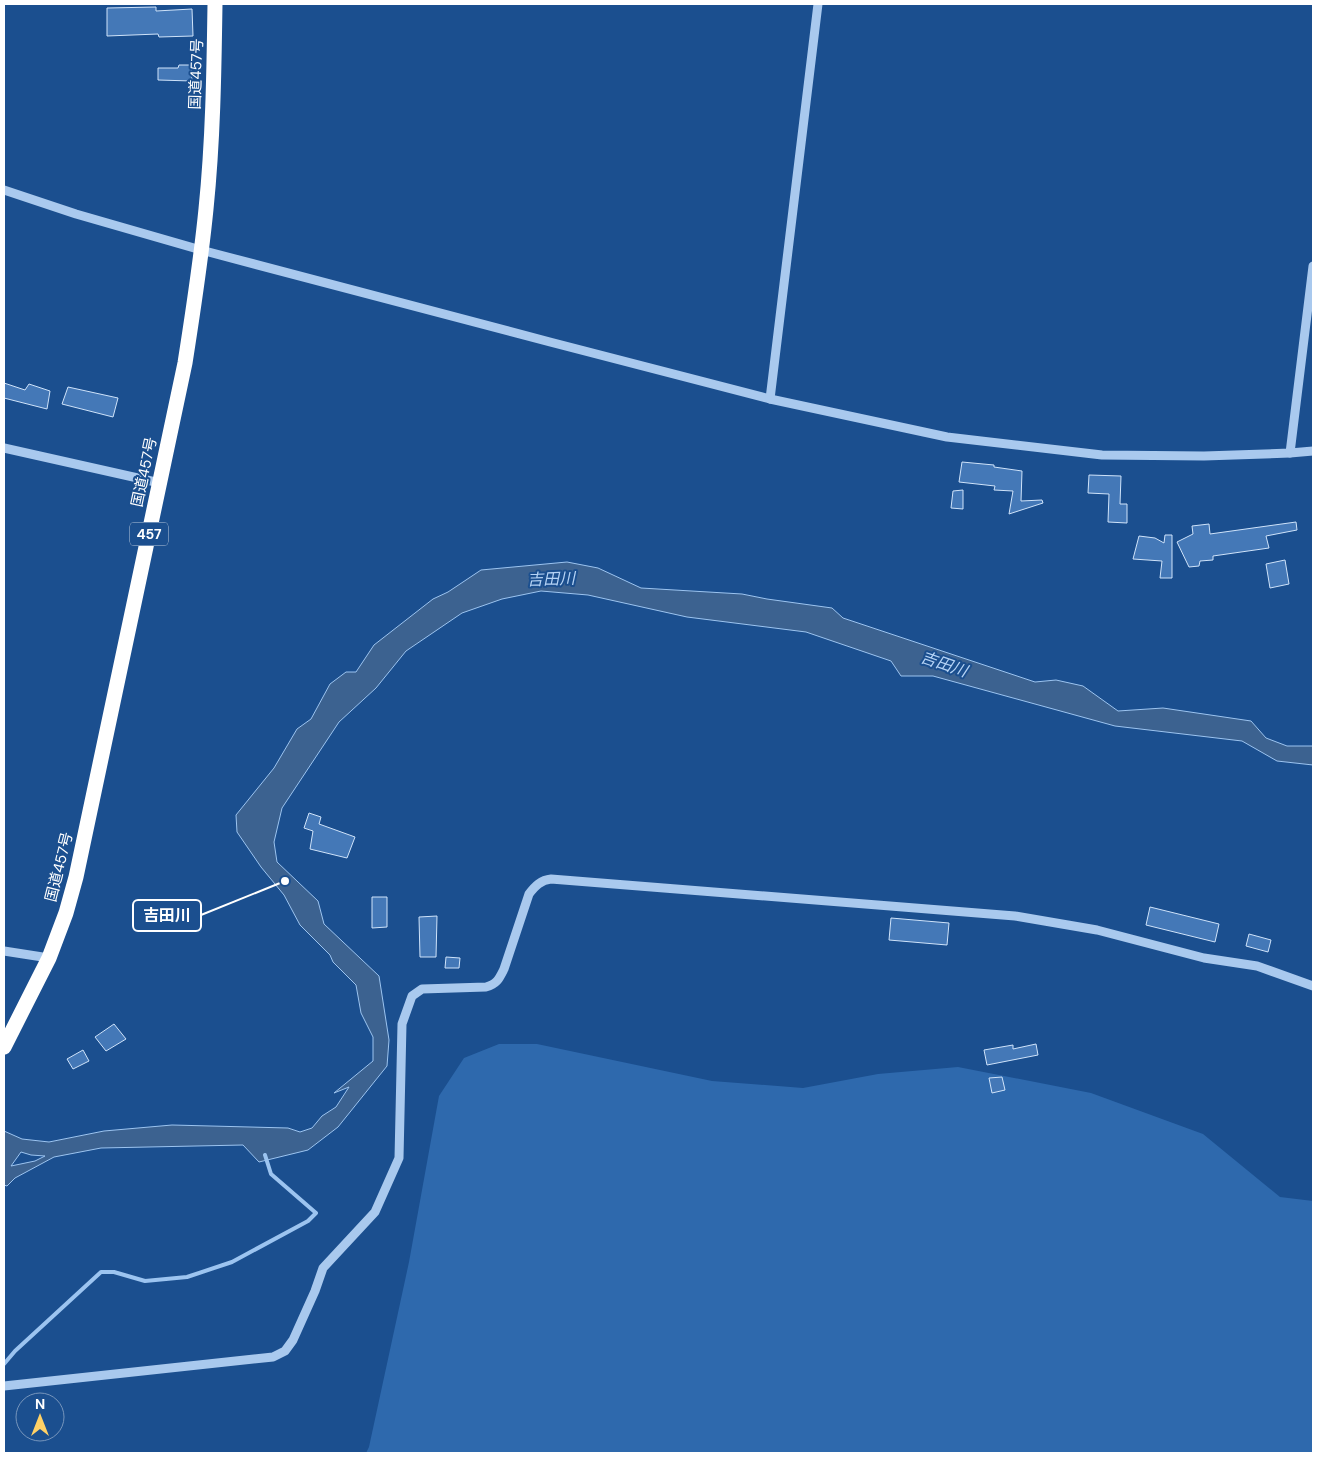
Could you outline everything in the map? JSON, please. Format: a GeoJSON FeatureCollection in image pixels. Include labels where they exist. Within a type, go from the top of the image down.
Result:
{"type":"FeatureCollection","features":[{"type":"Feature","properties":{"kind":"highway","name":"国道457号"},"geometry":{"type":"LineString","coordinates":[[4,1047],[49,958],[66,913],[76,877],[185,363],[197,289],[211,149],[215,4]]}},
{"type":"Feature","properties":{"kind":"street"},"geometry":{"type":"LineString","coordinates":[[770,398],[818,4]]}},
{"type":"Feature","properties":{"kind":"street"},"geometry":{"type":"LineString","coordinates":[[4,190],[76,214],[201,250],[770,398],[947,437],[1102,456],[1204,456],[1290,453],[1313,450]]}},
{"type":"Feature","properties":{"kind":"street"},"geometry":{"type":"LineString","coordinates":[[1290,453],[1313,266]]}},
{"type":"Feature","properties":{"kind":"street"},"geometry":{"type":"LineString","coordinates":[[4,448],[160,483]]}},
{"type":"Feature","properties":{"kind":"street"},"geometry":{"type":"LineString","coordinates":[[4,1386],[273,1357],[285,1351],[293,1340],[323,1268],[375,1212],[400,1158],[402,1024],[412,996],[422,989],[486,987],[495,984],[504,969],[529,894],[536,885],[545,880],[1014,916],[1097,930],[1204,958],[1257,966],[1313,986]]}},
{"type":"Feature","properties":{"kind":"street"},"geometry":{"type":"LineString","coordinates":[[4,951],[49,958]]}},
{"type":"Feature","properties":{"kind":"shaded area"},"geometry":{"type":"Polygon","coordinates":[[[499,1044],[537,1044],[712,1081],[803,1088],[878,1074],[958,1067],[1091,1093],[1203,1134],[1280,1197],[1313,1201],[1313,1453],[366,1453],[369,1447],[409,1262],[439,1096],[464,1058],[499,1044]]]}},
{"type":"Feature","properties":{"kind":"water","name":"吉田川"},"geometry":{"type":"Polygon","coordinates":[[[567,562],[598,568],[641,588],[742,594],[832,608],[843,618],[1035,682],[1056,680],[1083,686],[1118,711],[1163,708],[1251,721],[1266,738],[1287,746],[1313,746],[1313,765],[1277,761],[1242,741],[1115,726],[933,676],[901,676],[891,661],[806,632],[687,617],[588,595],[541,591],[502,599],[462,613],[406,651],[376,688],[339,722],[282,808],[274,842],[277,862],[318,901],[324,924],[379,976],[389,1040],[387,1066],[338,1127],[308,1150],[259,1162],[243,1145],[101,1148],[54,1157],[15,1178],[7,1186],[4,1185],[4,1131],[22,1139],[49,1142],[104,1131],[172,1125],[288,1128],[300,1132],[312,1128],[322,1116],[336,1107],[349,1087],[334,1093],[373,1061],[373,1037],[361,1013],[356,985],[300,925],[284,895],[261,867],[237,832],[236,815],[274,768],[297,729],[311,719],[330,684],[346,672],[356,672],[374,645],[433,599],[448,592],[481,570],[567,562]],[[21,1152],[11,1166],[35,1161],[45,1156],[21,1152]]]}},
{"type":"Feature","properties":{"kind":"building"},"geometry":{"type":"Polygon","coordinates":[[[156,7],[156,11],[192,9],[193,36],[159,37],[158,34],[107,36],[107,8],[156,7]]]}},
{"type":"Feature","properties":{"kind":"building"},"geometry":{"type":"Polygon","coordinates":[[[179,65],[191,65],[192,81],[158,80],[158,68],[178,68],[179,65]]]}},
{"type":"Feature","properties":{"kind":"building"},"geometry":{"type":"Polygon","coordinates":[[[4,383],[25,390],[29,384],[50,391],[47,409],[4,398],[4,383]]]}},
{"type":"Feature","properties":{"kind":"building"},"geometry":{"type":"Polygon","coordinates":[[[68,387],[118,398],[113,417],[62,404],[68,387]]]}},
{"type":"Feature","properties":{"kind":"building"},"geometry":{"type":"Polygon","coordinates":[[[962,462],[994,465],[994,467],[1022,471],[1021,501],[1042,500],[1043,503],[1009,514],[1013,491],[994,490],[995,486],[959,482],[962,462]]]}},
{"type":"Feature","properties":{"kind":"building"},"geometry":{"type":"Polygon","coordinates":[[[1089,475],[1121,476],[1120,504],[1127,504],[1127,523],[1108,522],[1109,494],[1088,493],[1089,475]]]}},
{"type":"Feature","properties":{"kind":"building"},"geometry":{"type":"Polygon","coordinates":[[[963,490],[963,509],[951,508],[953,491],[963,490]]]}},
{"type":"Feature","properties":{"kind":"building"},"geometry":{"type":"Polygon","coordinates":[[[1296,522],[1297,530],[1266,536],[1269,548],[1213,556],[1213,560],[1200,561],[1199,566],[1189,567],[1177,542],[1193,534],[1192,526],[1209,524],[1210,534],[1296,522]]]}},
{"type":"Feature","properties":{"kind":"building"},"geometry":{"type":"Polygon","coordinates":[[[1165,535],[1172,535],[1172,578],[1160,578],[1162,561],[1133,559],[1139,536],[1155,538],[1164,543],[1165,535]]]}},
{"type":"Feature","properties":{"kind":"building"},"geometry":{"type":"Polygon","coordinates":[[[1285,560],[1289,584],[1270,588],[1266,564],[1285,560]]]}},
{"type":"Feature","properties":{"kind":"building"},"geometry":{"type":"Polygon","coordinates":[[[309,813],[321,817],[319,824],[355,837],[347,858],[310,849],[313,831],[304,828],[309,813]]]}},
{"type":"Feature","properties":{"kind":"building"},"geometry":{"type":"Polygon","coordinates":[[[372,897],[387,897],[387,927],[372,928],[372,897]]]}},
{"type":"Feature","properties":{"kind":"building"},"geometry":{"type":"Polygon","coordinates":[[[1150,907],[1219,924],[1215,942],[1146,925],[1150,907]]]}},
{"type":"Feature","properties":{"kind":"building"},"geometry":{"type":"Polygon","coordinates":[[[437,916],[436,957],[420,957],[419,917],[437,916]]]}},
{"type":"Feature","properties":{"kind":"building"},"geometry":{"type":"Polygon","coordinates":[[[891,918],[949,923],[947,945],[889,940],[891,918]]]}},
{"type":"Feature","properties":{"kind":"building"},"geometry":{"type":"Polygon","coordinates":[[[1249,934],[1271,940],[1268,952],[1246,946],[1249,934]]]}},
{"type":"Feature","properties":{"kind":"building"},"geometry":{"type":"Polygon","coordinates":[[[446,957],[460,958],[459,968],[445,968],[446,957]]]}},
{"type":"Feature","properties":{"kind":"building"},"geometry":{"type":"Polygon","coordinates":[[[114,1024],[126,1039],[106,1051],[95,1037],[114,1024]]]}},
{"type":"Feature","properties":{"kind":"building"},"geometry":{"type":"Polygon","coordinates":[[[1036,1044],[1038,1055],[987,1065],[984,1050],[1013,1045],[1013,1049],[1036,1044]]]}},
{"type":"Feature","properties":{"kind":"building"},"geometry":{"type":"Polygon","coordinates":[[[83,1050],[89,1061],[73,1069],[67,1059],[83,1050]]]}},
{"type":"Feature","properties":{"kind":"building"},"geometry":{"type":"Polygon","coordinates":[[[1002,1077],[1005,1090],[992,1093],[989,1078],[1002,1077]]]}},
{"type":"Feature","properties":{"kind":"waterway"},"geometry":{"type":"LineString","coordinates":[[4,1364],[15,1351],[101,1272],[114,1272],[145,1281],[187,1277],[232,1262],[308,1221],[316,1213],[271,1174],[265,1155]]}},
{"type":"Feature","properties":{"kind":"place","name":"吉田川"},"geometry":{"type":"Point","coordinates":[285,881]}}]}
